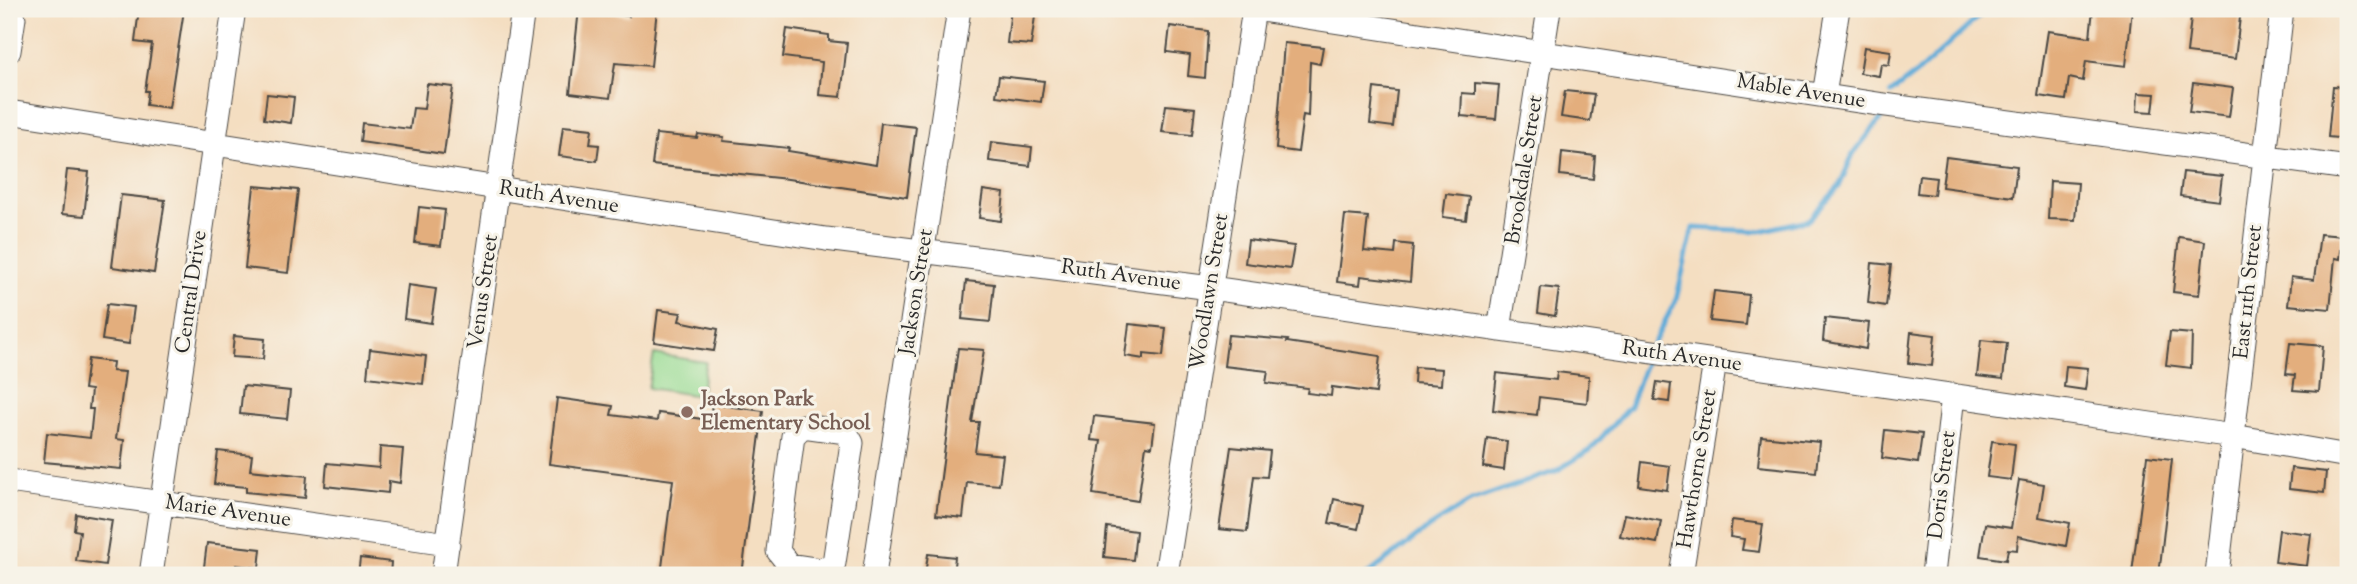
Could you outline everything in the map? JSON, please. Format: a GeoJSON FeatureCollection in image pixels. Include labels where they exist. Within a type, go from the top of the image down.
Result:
{"type":"FeatureCollection","features":[{"type":"Feature","properties":{"kind":"street","name":"Central Drive"},"geometry":{"type":"LineString","coordinates":[[151,575],[234,9]]}},
{"type":"Feature","properties":{"kind":"street","name":"Venus Street"},"geometry":{"type":"LineString","coordinates":[[443,575],[523,9]]}},
{"type":"Feature","properties":{"kind":"street","name":"Jackson Street"},"geometry":{"type":"LineString","coordinates":[[874,575],[959,9]]}},
{"type":"Feature","properties":{"kind":"street","name":"Mable Avenue"},"geometry":{"type":"LineString","coordinates":[[1254,9],[1824,95],[2348,167]]}},
{"type":"Feature","properties":{"kind":"street","name":"Woodlawn Street"},"geometry":{"type":"LineString","coordinates":[[1166,575],[1254,9]]}},
{"type":"Feature","properties":{"kind":"street","name":"Brookdale Street"},"geometry":{"type":"LineString","coordinates":[[1499,330],[1549,9]]}},
{"type":"Feature","properties":{"kind":"street"},"geometry":{"type":"LineString","coordinates":[[1824,95],[1838,9]]}},
{"type":"Feature","properties":{"kind":"street","name":"East 11th Street"},"geometry":{"type":"LineString","coordinates":[[2217,575],[2263,155],[2282,9]]}},
{"type":"Feature","properties":{"kind":"street"},"geometry":{"type":"LineString","coordinates":[[9,51],[15,18]]}},
{"type":"Feature","properties":{"kind":"street","name":"Ruth Avenue"},"geometry":{"type":"LineString","coordinates":[[9,112],[826,239],[1210,288],[2233,436],[2348,456]]}},
{"type":"Feature","properties":{"kind":"street","name":"Hawthorne Street"},"geometry":{"type":"LineString","coordinates":[[1681,575],[1715,362]]}},
{"type":"Feature","properties":{"kind":"street","name":"Doris Street"},"geometry":{"type":"LineString","coordinates":[[1933,575],[1953,395]]}},
{"type":"Feature","properties":{"kind":"street"},"geometry":{"type":"LineString","coordinates":[[803,426],[846,432],[852,443],[839,569],[822,570],[789,565],[778,551],[793,436],[803,426]]}},
{"type":"Feature","properties":{"kind":"street","name":"Marie Avenue"},"geometry":{"type":"LineString","coordinates":[[9,481],[448,544]]}},
{"type":"Feature","properties":{"kind":"green space"},"geometry":{"type":"Polygon","coordinates":[[[654,354],[706,362],[700,396],[648,388],[654,354]]]}},
{"type":"Feature","properties":{"kind":"building"},"geometry":{"type":"Polygon","coordinates":[[[139,9],[184,10],[169,108],[146,105],[148,91],[145,91],[152,44],[135,42],[139,9]]]}},
{"type":"Feature","properties":{"kind":"building"},"geometry":{"type":"Polygon","coordinates":[[[579,9],[629,16],[630,9],[657,9],[651,66],[615,63],[610,98],[570,93],[579,9]]]}},
{"type":"Feature","properties":{"kind":"building"},"geometry":{"type":"Polygon","coordinates":[[[1011,9],[1036,9],[1031,45],[1007,43],[1011,9]]]}},
{"type":"Feature","properties":{"kind":"building"},"geometry":{"type":"Polygon","coordinates":[[[2093,9],[2132,9],[2126,66],[2086,61],[2083,81],[2069,78],[2066,100],[2038,96],[2048,31],[2090,37],[2093,9]]]}},
{"type":"Feature","properties":{"kind":"building"},"geometry":{"type":"Polygon","coordinates":[[[2192,9],[2241,9],[2235,59],[2187,53],[2192,9]]]}},
{"type":"Feature","properties":{"kind":"building"},"geometry":{"type":"Polygon","coordinates":[[[1170,26],[1208,31],[1205,78],[1188,76],[1190,55],[1167,52],[1170,26]]]}},
{"type":"Feature","properties":{"kind":"building"},"geometry":{"type":"Polygon","coordinates":[[[787,29],[829,35],[829,41],[847,43],[841,97],[819,95],[822,62],[783,57],[787,29]]]}},
{"type":"Feature","properties":{"kind":"building"},"geometry":{"type":"Polygon","coordinates":[[[1284,43],[1323,47],[1320,64],[1310,62],[1308,116],[1303,115],[1298,152],[1276,149],[1284,43]]]}},
{"type":"Feature","properties":{"kind":"building"},"geometry":{"type":"Polygon","coordinates":[[[1864,47],[1891,51],[1889,65],[1881,64],[1879,76],[1860,73],[1864,47]]]}},
{"type":"Feature","properties":{"kind":"building"},"geometry":{"type":"Polygon","coordinates":[[[999,76],[1044,81],[1041,102],[996,96],[999,76]]]}},
{"type":"Feature","properties":{"kind":"building"},"geometry":{"type":"Polygon","coordinates":[[[1475,83],[1499,85],[1496,119],[1461,116],[1462,93],[1475,94],[1475,83]]]}},
{"type":"Feature","properties":{"kind":"building"},"geometry":{"type":"Polygon","coordinates":[[[2193,83],[2233,88],[2229,117],[2189,112],[2193,83]]]}},
{"type":"Feature","properties":{"kind":"building"},"geometry":{"type":"Polygon","coordinates":[[[427,84],[453,87],[444,154],[360,142],[362,123],[410,129],[413,108],[424,109],[427,84]]]}},
{"type":"Feature","properties":{"kind":"building"},"geometry":{"type":"Polygon","coordinates":[[[2333,86],[2348,87],[2348,139],[2328,137],[2333,86]]]}},
{"type":"Feature","properties":{"kind":"building"},"geometry":{"type":"Polygon","coordinates":[[[1374,88],[1397,91],[1393,127],[1370,124],[1374,88]]]}},
{"type":"Feature","properties":{"kind":"building"},"geometry":{"type":"Polygon","coordinates":[[[1565,91],[1594,94],[1590,121],[1561,117],[1565,91]]]}},
{"type":"Feature","properties":{"kind":"building"},"geometry":{"type":"Polygon","coordinates":[[[2138,93],[2155,94],[2153,112],[2137,111],[2138,93]]]}},
{"type":"Feature","properties":{"kind":"building"},"geometry":{"type":"Polygon","coordinates":[[[267,94],[294,97],[291,123],[264,119],[267,94]]]}},
{"type":"Feature","properties":{"kind":"building"},"geometry":{"type":"Polygon","coordinates":[[[1166,105],[1195,108],[1192,135],[1162,132],[1166,105]]]}},
{"type":"Feature","properties":{"kind":"building"},"geometry":{"type":"Polygon","coordinates":[[[881,123],[916,127],[907,197],[788,179],[652,165],[656,134],[697,138],[698,134],[724,137],[723,141],[789,148],[788,151],[876,165],[881,123]]]}},
{"type":"Feature","properties":{"kind":"building"},"geometry":{"type":"Polygon","coordinates":[[[563,126],[592,129],[590,144],[599,145],[597,161],[559,156],[563,126]]]}},
{"type":"Feature","properties":{"kind":"building"},"geometry":{"type":"Polygon","coordinates":[[[991,142],[1032,147],[1030,166],[989,161],[991,142]]]}},
{"type":"Feature","properties":{"kind":"building"},"geometry":{"type":"Polygon","coordinates":[[[1562,152],[1595,156],[1593,179],[1560,175],[1562,152]]]}},
{"type":"Feature","properties":{"kind":"building"},"geometry":{"type":"Polygon","coordinates":[[[1946,157],[2017,166],[2013,197],[1942,187],[1946,157]]]}},
{"type":"Feature","properties":{"kind":"building"},"geometry":{"type":"Polygon","coordinates":[[[67,170],[89,172],[84,216],[62,214],[67,170]]]}},
{"type":"Feature","properties":{"kind":"building"},"geometry":{"type":"Polygon","coordinates":[[[2183,172],[2222,176],[2219,201],[2180,196],[2183,172]]]}},
{"type":"Feature","properties":{"kind":"building"},"geometry":{"type":"Polygon","coordinates":[[[1919,176],[1936,178],[1934,195],[1917,193],[1919,176]]]}},
{"type":"Feature","properties":{"kind":"building"},"geometry":{"type":"Polygon","coordinates":[[[2050,181],[2078,183],[2075,220],[2048,219],[2050,181]]]}},
{"type":"Feature","properties":{"kind":"building"},"geometry":{"type":"Polygon","coordinates":[[[254,186],[298,190],[288,273],[245,268],[254,186]]]}},
{"type":"Feature","properties":{"kind":"building"},"geometry":{"type":"Polygon","coordinates":[[[983,190],[1004,193],[1001,221],[979,218],[983,190]]]}},
{"type":"Feature","properties":{"kind":"building"},"geometry":{"type":"Polygon","coordinates":[[[1446,194],[1469,197],[1466,220],[1443,217],[1446,194]]]}},
{"type":"Feature","properties":{"kind":"building"},"geometry":{"type":"Polygon","coordinates":[[[121,195],[165,200],[154,273],[112,267],[121,195]]]}},
{"type":"Feature","properties":{"kind":"building"},"geometry":{"type":"Polygon","coordinates":[[[419,207],[445,210],[441,246],[415,243],[419,207]]]}},
{"type":"Feature","properties":{"kind":"building"},"geometry":{"type":"Polygon","coordinates":[[[1345,215],[1368,217],[1364,251],[1395,254],[1396,243],[1413,245],[1410,282],[1361,276],[1360,285],[1337,282],[1345,215]]]}},
{"type":"Feature","properties":{"kind":"building"},"geometry":{"type":"Polygon","coordinates":[[[2320,234],[2343,236],[2340,259],[2335,258],[2330,309],[2288,305],[2291,277],[2314,280],[2320,234]]]}},
{"type":"Feature","properties":{"kind":"building"},"geometry":{"type":"Polygon","coordinates":[[[2179,237],[2205,241],[2199,295],[2173,292],[2179,237]]]}},
{"type":"Feature","properties":{"kind":"building"},"geometry":{"type":"Polygon","coordinates":[[[1248,240],[1294,246],[1290,269],[1245,263],[1248,240]]]}},
{"type":"Feature","properties":{"kind":"building"},"geometry":{"type":"Polygon","coordinates":[[[1872,263],[1891,265],[1886,306],[1868,303],[1872,263]]]}},
{"type":"Feature","properties":{"kind":"building"},"geometry":{"type":"Polygon","coordinates":[[[966,281],[994,284],[990,322],[962,319],[966,281]]]}},
{"type":"Feature","properties":{"kind":"building"},"geometry":{"type":"Polygon","coordinates":[[[408,285],[436,289],[431,323],[404,319],[408,285]]]}},
{"type":"Feature","properties":{"kind":"building"},"geometry":{"type":"Polygon","coordinates":[[[1541,287],[1559,289],[1555,316],[1538,313],[1541,287]]]}},
{"type":"Feature","properties":{"kind":"building"},"geometry":{"type":"Polygon","coordinates":[[[1714,291],[1749,295],[1746,325],[1710,321],[1714,291]]]}},
{"type":"Feature","properties":{"kind":"building"},"geometry":{"type":"Polygon","coordinates":[[[107,304],[134,307],[129,344],[102,340],[107,304]]]}},
{"type":"Feature","properties":{"kind":"building"},"geometry":{"type":"Polygon","coordinates":[[[658,310],[681,313],[679,321],[718,329],[714,351],[654,342],[658,310]]]}},
{"type":"Feature","properties":{"kind":"building"},"geometry":{"type":"Polygon","coordinates":[[[1825,318],[1869,323],[1866,349],[1823,341],[1825,318]]]}},
{"type":"Feature","properties":{"kind":"building"},"geometry":{"type":"Polygon","coordinates":[[[1129,324],[1166,328],[1163,356],[1144,354],[1144,359],[1125,356],[1129,324]]]}},
{"type":"Feature","properties":{"kind":"building"},"geometry":{"type":"Polygon","coordinates":[[[1911,332],[1935,335],[1932,366],[1908,363],[1911,332]]]}},
{"type":"Feature","properties":{"kind":"building"},"geometry":{"type":"Polygon","coordinates":[[[2170,332],[2192,334],[2191,368],[2166,365],[2170,332]]]}},
{"type":"Feature","properties":{"kind":"building"},"geometry":{"type":"Polygon","coordinates":[[[1228,335],[1288,340],[1287,342],[1380,356],[1376,393],[1332,387],[1331,396],[1307,393],[1308,388],[1266,383],[1268,371],[1224,366],[1228,335]]]}},
{"type":"Feature","properties":{"kind":"building"},"geometry":{"type":"Polygon","coordinates":[[[234,336],[265,339],[263,359],[232,357],[234,336]]]}},
{"type":"Feature","properties":{"kind":"building"},"geometry":{"type":"Polygon","coordinates":[[[1981,340],[2007,343],[2003,379],[1977,376],[1981,340]]]}},
{"type":"Feature","properties":{"kind":"building"},"geometry":{"type":"Polygon","coordinates":[[[2290,343],[2323,346],[2319,392],[2293,390],[2295,375],[2286,374],[2290,343]]]}},
{"type":"Feature","properties":{"kind":"building"},"geometry":{"type":"Polygon","coordinates":[[[958,348],[984,350],[972,422],[979,422],[975,452],[1003,455],[999,485],[967,482],[963,518],[936,515],[958,348]]]}},
{"type":"Feature","properties":{"kind":"building"},"geometry":{"type":"Polygon","coordinates":[[[370,349],[426,356],[423,384],[367,377],[370,349]]]}},
{"type":"Feature","properties":{"kind":"building"},"geometry":{"type":"Polygon","coordinates":[[[88,359],[113,362],[112,371],[125,372],[116,439],[124,440],[121,469],[44,462],[47,433],[90,438],[93,409],[89,409],[91,390],[84,389],[88,359]]]}},
{"type":"Feature","properties":{"kind":"building"},"geometry":{"type":"Polygon","coordinates":[[[2066,366],[2088,368],[2085,390],[2064,387],[2066,366]]]}},
{"type":"Feature","properties":{"kind":"building"},"geometry":{"type":"Polygon","coordinates":[[[1415,367],[1442,369],[1441,385],[1414,383],[1415,367]]]}},
{"type":"Feature","properties":{"kind":"building"},"geometry":{"type":"Polygon","coordinates":[[[1557,372],[1589,376],[1587,403],[1539,397],[1537,415],[1493,410],[1497,373],[1556,380],[1557,372]]]}},
{"type":"Feature","properties":{"kind":"building"},"geometry":{"type":"Polygon","coordinates":[[[1657,382],[1671,384],[1669,402],[1654,400],[1657,382]]]}},
{"type":"Feature","properties":{"kind":"building"},"geometry":{"type":"Polygon","coordinates":[[[243,386],[290,391],[287,419],[240,414],[243,386]]]}},
{"type":"Feature","properties":{"kind":"building"},"geometry":{"type":"Polygon","coordinates":[[[557,398],[613,406],[611,415],[657,421],[658,413],[710,420],[712,404],[763,411],[742,575],[661,575],[673,480],[549,464],[557,398]]]}},
{"type":"Feature","properties":{"kind":"building"},"geometry":{"type":"Polygon","coordinates":[[[1094,416],[1155,423],[1152,447],[1146,446],[1138,501],[1093,494],[1101,441],[1091,440],[1094,416]]]}},
{"type":"Feature","properties":{"kind":"building"},"geometry":{"type":"Polygon","coordinates":[[[1885,430],[1922,434],[1918,463],[1882,458],[1885,430]]]}},
{"type":"Feature","properties":{"kind":"building"},"geometry":{"type":"Polygon","coordinates":[[[1761,436],[1819,442],[1816,472],[1758,466],[1761,436]]]}},
{"type":"Feature","properties":{"kind":"building"},"geometry":{"type":"Polygon","coordinates":[[[1487,438],[1507,441],[1504,470],[1483,467],[1487,438]]]}},
{"type":"Feature","properties":{"kind":"building"},"geometry":{"type":"Polygon","coordinates":[[[1992,441],[2015,444],[2011,480],[1987,477],[1992,441]]]}},
{"type":"Feature","properties":{"kind":"building"},"geometry":{"type":"Polygon","coordinates":[[[380,447],[403,449],[400,483],[389,481],[388,493],[325,486],[327,463],[379,468],[380,447]]]}},
{"type":"Feature","properties":{"kind":"building"},"geometry":{"type":"Polygon","coordinates":[[[1231,447],[1270,451],[1267,477],[1254,476],[1247,532],[1219,529],[1231,447]]]}},
{"type":"Feature","properties":{"kind":"building"},"geometry":{"type":"Polygon","coordinates":[[[218,451],[252,455],[250,470],[307,476],[305,498],[246,492],[246,487],[214,484],[218,451]]]}},
{"type":"Feature","properties":{"kind":"building"},"geometry":{"type":"Polygon","coordinates":[[[2147,456],[2172,459],[2159,575],[2132,573],[2147,456]]]}},
{"type":"Feature","properties":{"kind":"building"},"geometry":{"type":"Polygon","coordinates":[[[1642,462],[1670,466],[1667,490],[1639,486],[1642,462]]]}},
{"type":"Feature","properties":{"kind":"building"},"geometry":{"type":"Polygon","coordinates":[[[2291,468],[2326,472],[2324,493],[2289,489],[2291,468]]]}},
{"type":"Feature","properties":{"kind":"building"},"geometry":{"type":"Polygon","coordinates":[[[2019,480],[2044,484],[2039,517],[2070,523],[2066,546],[2018,536],[2017,550],[2008,549],[2006,560],[1980,556],[1985,524],[2011,528],[2019,480]]]}},
{"type":"Feature","properties":{"kind":"building"},"geometry":{"type":"Polygon","coordinates":[[[1334,499],[1363,506],[1358,529],[1329,523],[1334,499]]]}},
{"type":"Feature","properties":{"kind":"building"},"geometry":{"type":"Polygon","coordinates":[[[76,514],[112,520],[105,565],[76,561],[80,531],[74,530],[76,514]]]}},
{"type":"Feature","properties":{"kind":"building"},"geometry":{"type":"Polygon","coordinates":[[[1625,514],[1661,521],[1657,543],[1620,536],[1625,514]]]}},
{"type":"Feature","properties":{"kind":"building"},"geometry":{"type":"Polygon","coordinates":[[[1732,520],[1763,524],[1759,552],[1742,550],[1744,539],[1730,537],[1732,520]]]}},
{"type":"Feature","properties":{"kind":"building"},"geometry":{"type":"Polygon","coordinates":[[[1107,527],[1136,531],[1133,560],[1104,557],[1107,527]]]}},
{"type":"Feature","properties":{"kind":"building"},"geometry":{"type":"Polygon","coordinates":[[[2279,530],[2311,534],[2307,566],[2275,562],[2279,530]]]}},
{"type":"Feature","properties":{"kind":"building"},"geometry":{"type":"Polygon","coordinates":[[[207,543],[261,549],[259,568],[236,565],[234,575],[203,575],[207,543]]]}},
{"type":"Feature","properties":{"kind":"building"},"geometry":{"type":"Polygon","coordinates":[[[928,554],[955,557],[953,575],[925,575],[928,554]]]}},
{"type":"Feature","properties":{"kind":"building"},"geometry":{"type":"Polygon","coordinates":[[[360,558],[391,562],[390,575],[358,575],[360,558]]]}},
{"type":"Feature","properties":{"kind":"waterway"},"geometry":{"type":"LineString","coordinates":[[1891,93],[1922,69],[1987,9]]}},
{"type":"Feature","properties":{"kind":"waterway"},"geometry":{"type":"LineString","coordinates":[[1652,346],[1676,300],[1693,228],[1760,231],[1808,220],[1839,187],[1853,154],[1883,116]]}},
{"type":"Feature","properties":{"kind":"waterway"},"geometry":{"type":"LineString","coordinates":[[1367,575],[1428,528],[1471,501],[1556,471],[1590,450],[1630,406],[1647,358]]}},
{"type":"Feature","properties":{"kind":"place","name":"Jackson Park Elementary School"},"geometry":{"type":"Point","coordinates":[687,412]}}]}
